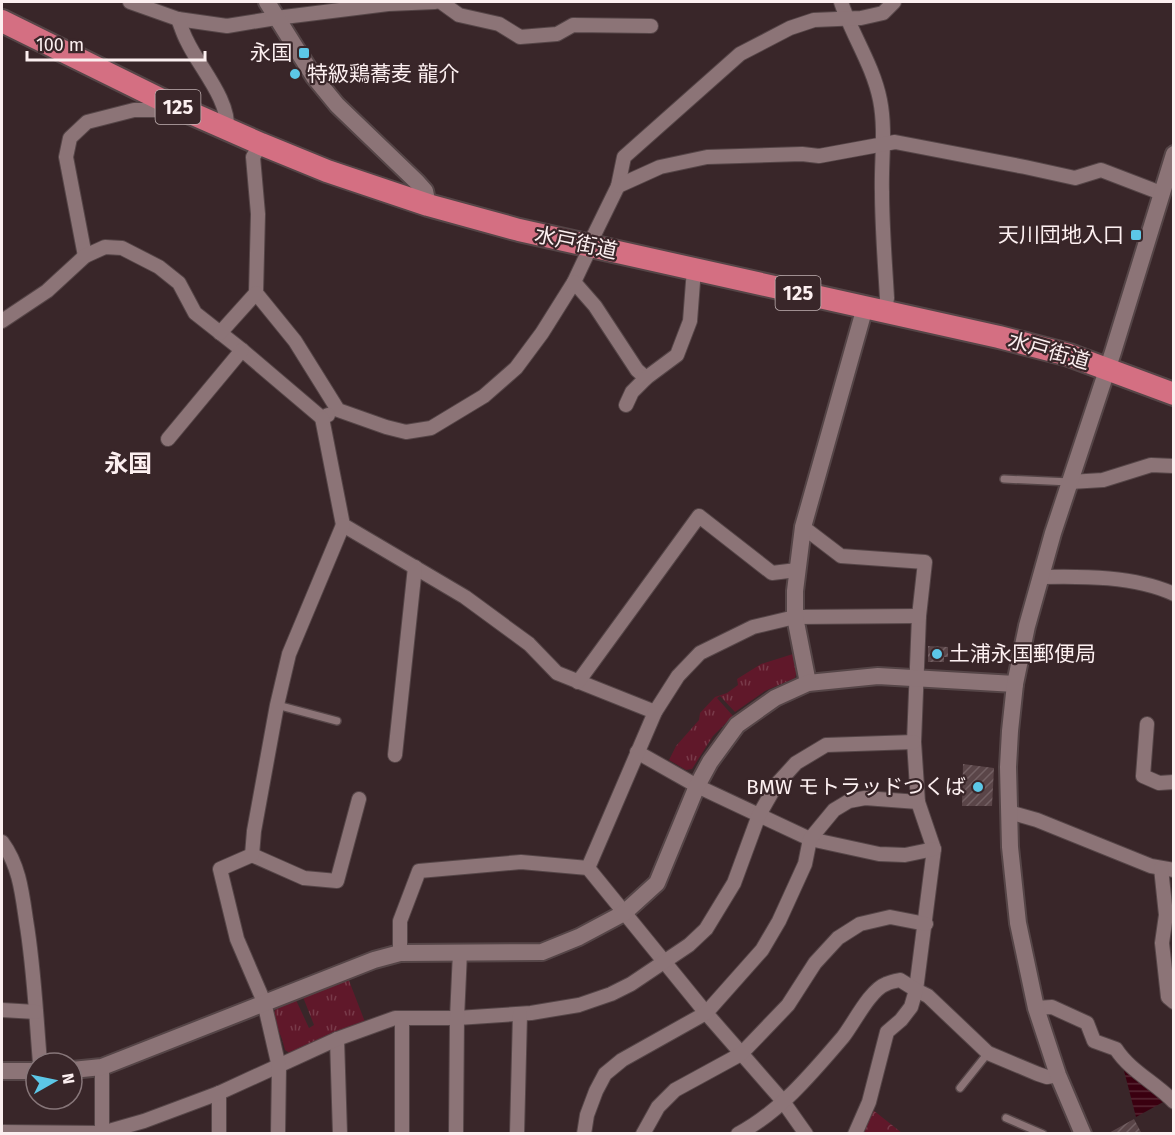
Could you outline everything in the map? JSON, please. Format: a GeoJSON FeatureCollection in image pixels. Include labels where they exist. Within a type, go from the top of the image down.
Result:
{"type":"FeatureCollection","features":[{"type":"Feature","properties":{"kind":"highway","name":"水戸街道"},"geometry":{"type":"LineString","coordinates":[[2,21],[227,130],[327,171],[428,205],[519,230],[999,337],[1069,355],[1173,394]]}},
{"type":"Feature","properties":{"kind":"street"},"geometry":{"type":"LineString","coordinates":[[130,2],[178,19],[226,26],[388,4],[435,2]]}},
{"type":"Feature","properties":{"kind":"street"},"geometry":{"type":"LineString","coordinates":[[267,2],[314,77],[338,105],[425,191],[428,205]]}},
{"type":"Feature","properties":{"kind":"street"},"geometry":{"type":"LineString","coordinates":[[441,2],[459,15],[499,24],[520,37],[557,34],[573,25],[651,26]]}},
{"type":"Feature","properties":{"kind":"street"},"geometry":{"type":"LineString","coordinates":[[808,683],[795,617],[795,591],[802,527],[875,310],[887,298],[880,100],[866,58],[841,2]]}},
{"type":"Feature","properties":{"kind":"street"},"geometry":{"type":"LineString","coordinates":[[256,294],[296,341],[338,410],[406,432],[431,428],[484,396],[516,368],[542,333],[574,282],[591,246],[594,234],[618,186],[624,157],[740,54],[789,28],[814,20],[861,18],[883,13],[894,2]]}},
{"type":"Feature","properties":{"kind":"street"},"geometry":{"type":"LineString","coordinates":[[178,19],[186,40],[222,103],[228,124],[227,130]]}},
{"type":"Feature","properties":{"kind":"street"},"geometry":{"type":"LineString","coordinates":[[85,256],[66,157],[70,138],[87,122],[134,110],[160,110],[168,103]]}},
{"type":"Feature","properties":{"kind":"street"},"geometry":{"type":"LineString","coordinates":[[618,186],[660,166],[707,157],[802,154],[819,156],[895,142],[1075,178],[1101,170],[1161,193]]}},
{"type":"Feature","properties":{"kind":"street"},"geometry":{"type":"LineString","coordinates":[[220,333],[256,294],[258,214],[253,157],[261,144]]}},
{"type":"Feature","properties":{"kind":"street"},"geometry":{"type":"LineString","coordinates":[[1083,1134],[1058,1075],[1036,1008],[1018,923],[1012,879],[1008,767],[1015,684],[1040,577],[1161,193],[1170,175],[1173,154]]}},
{"type":"Feature","properties":{"kind":"street"},"geometry":{"type":"LineString","coordinates":[[388,191],[394,188],[398,180],[400,164]]}},
{"type":"Feature","properties":{"kind":"street"},"geometry":{"type":"LineString","coordinates":[[2,321],[47,291],[85,256],[105,247],[122,248],[159,267],[179,283],[195,313],[322,418],[343,525],[289,654],[277,705],[254,831],[252,855]]}},
{"type":"Feature","properties":{"kind":"street"},"geometry":{"type":"LineString","coordinates":[[626,405],[633,392],[646,378],[677,355],[690,321],[694,269]]}},
{"type":"Feature","properties":{"kind":"street"},"geometry":{"type":"LineString","coordinates":[[574,282],[595,306],[637,370],[646,378]]}},
{"type":"Feature","properties":{"kind":"street"},"geometry":{"type":"LineString","coordinates":[[168,439],[242,350]]}},
{"type":"Feature","properties":{"kind":"street"},"geometry":{"type":"LineString","coordinates":[[322,418],[338,410]]}},
{"type":"Feature","properties":{"kind":"street"},"geometry":{"type":"LineString","coordinates":[[1070,482],[1104,480],[1151,465],[1173,466]]}},
{"type":"Feature","properties":{"kind":"street"},"geometry":{"type":"LineString","coordinates":[[578,682],[699,516],[772,573],[797,570]]}},
{"type":"Feature","properties":{"kind":"street"},"geometry":{"type":"LineString","coordinates":[[343,525],[465,597],[529,644],[557,673],[655,712]]}},
{"type":"Feature","properties":{"kind":"street"},"geometry":{"type":"LineString","coordinates":[[802,527],[841,556],[925,562],[919,616],[915,742],[918,802],[934,849],[926,924],[916,990],[911,1007],[888,1032],[869,1102],[855,1134]]}},
{"type":"Feature","properties":{"kind":"street"},"geometry":{"type":"LineString","coordinates":[[395,755],[415,567]]}},
{"type":"Feature","properties":{"kind":"street"},"geometry":{"type":"LineString","coordinates":[[1040,577],[1075,576],[1154,585],[1173,594]]}},
{"type":"Feature","properties":{"kind":"street"},"geometry":{"type":"LineString","coordinates":[[588,868],[655,712],[678,676],[700,653],[753,627],[795,617],[919,616]]}},
{"type":"Feature","properties":{"kind":"street"},"geometry":{"type":"LineString","coordinates":[[84,1069],[102,1067],[264,1002],[374,960],[400,953],[542,952],[579,937],[624,913],[657,883],[697,786],[710,762],[737,725],[774,698],[808,683],[858,677],[916,677],[1015,684]]}},
{"type":"Feature","properties":{"kind":"street"},"geometry":{"type":"LineString","coordinates":[[1147,724],[1143,776],[1159,783],[1173,782]]}},
{"type":"Feature","properties":{"kind":"street"},"geometry":{"type":"LineString","coordinates":[[2,1132],[102,1133],[168,1113],[219,1093],[337,1039],[395,1018],[457,1018],[520,1014],[579,1005],[611,994],[631,984],[689,945],[706,929],[734,883],[759,815],[776,785],[796,763],[826,745],[915,742]]}},
{"type":"Feature","properties":{"kind":"street"},"geometry":{"type":"LineString","coordinates":[[637,752],[697,786],[810,839],[879,854],[905,855],[934,849]]}},
{"type":"Feature","properties":{"kind":"street"},"geometry":{"type":"LineString","coordinates":[[584,1134],[587,1115],[605,1074],[622,1060],[706,1013],[762,950],[779,921],[805,864],[810,839],[834,810],[849,801],[865,798],[918,802]]}},
{"type":"Feature","properties":{"kind":"street"},"geometry":{"type":"LineString","coordinates":[[278,1134],[279,1067],[264,1002],[237,939],[220,869],[252,855],[304,878],[338,881],[358,799]]}},
{"type":"Feature","properties":{"kind":"street"},"geometry":{"type":"LineString","coordinates":[[1009,812],[1037,820],[1151,866],[1167,869],[1166,915],[1162,943],[1168,997],[1173,1002]]}},
{"type":"Feature","properties":{"kind":"street"},"geometry":{"type":"LineString","coordinates":[[2,842],[9,851],[20,881],[32,958],[39,1051]]}},
{"type":"Feature","properties":{"kind":"street"},"geometry":{"type":"LineString","coordinates":[[400,953],[400,921],[419,871],[521,862],[588,868],[706,1013],[782,1100],[806,1134]]}},
{"type":"Feature","properties":{"kind":"street"},"geometry":{"type":"LineString","coordinates":[[643,1134],[658,1107],[675,1090],[741,1054],[788,1005],[815,963],[838,938],[861,924],[890,917],[926,924]]}},
{"type":"Feature","properties":{"kind":"street"},"geometry":{"type":"LineString","coordinates":[[456,1134],[460,952]]}},
{"type":"Feature","properties":{"kind":"street"},"geometry":{"type":"LineString","coordinates":[[738,1134],[761,1119],[818,1066],[844,1035],[872,995],[884,984],[900,980],[928,996],[988,1053],[1047,1077],[1058,1075]]}},
{"type":"Feature","properties":{"kind":"street"},"geometry":{"type":"LineString","coordinates":[[1036,1008],[1052,1007],[1086,1023],[1094,1041],[1116,1049],[1123,1060],[1161,1089],[1173,1102]]}},
{"type":"Feature","properties":{"kind":"street"},"geometry":{"type":"LineString","coordinates":[[2,1010],[36,1012]]}},
{"type":"Feature","properties":{"kind":"street"},"geometry":{"type":"LineString","coordinates":[[517,1134],[520,1014]]}},
{"type":"Feature","properties":{"kind":"street"},"geometry":{"type":"LineString","coordinates":[[402,1018],[402,1134]]}},
{"type":"Feature","properties":{"kind":"street"},"geometry":{"type":"LineString","coordinates":[[337,1039],[340,1134]]}},
{"type":"Feature","properties":{"kind":"street"},"geometry":{"type":"LineString","coordinates":[[102,1067],[102,1133]]}},
{"type":"Feature","properties":{"kind":"street"},"geometry":{"type":"LineString","coordinates":[[2,1071],[24,1071]]}},
{"type":"Feature","properties":{"kind":"street"},"geometry":{"type":"LineString","coordinates":[[219,1093],[219,1134]]}},
{"type":"Feature","properties":{"kind":"lane"},"geometry":{"type":"LineString","coordinates":[[1005,479],[1070,482]]}},
{"type":"Feature","properties":{"kind":"lane"},"geometry":{"type":"LineString","coordinates":[[277,705],[337,721]]}},
{"type":"Feature","properties":{"kind":"lane"},"geometry":{"type":"LineString","coordinates":[[960,1088],[988,1053]]}},
{"type":"Feature","properties":{"kind":"lane"},"geometry":{"type":"LineString","coordinates":[[1006,1118],[1043,1134]]}},
{"type":"Feature","properties":{"kind":"green space"},"geometry":{"type":"Polygon","coordinates":[[[793,654],[797,670],[795,678],[765,691],[735,712],[720,696],[717,698],[733,716],[713,736],[692,769],[686,770],[669,760],[676,746],[699,720],[700,713],[715,697],[727,693],[738,685],[737,679],[761,664],[793,654]]]}},
{"type":"Feature","properties":{"kind":"green space"},"geometry":{"type":"Polygon","coordinates":[[[348,978],[365,1022],[291,1054],[285,1050],[272,1016],[276,1009],[296,1000],[309,1028],[314,1025],[303,997],[348,978]]]}},
{"type":"Feature","properties":{"kind":"green space"},"geometry":{"type":"Polygon","coordinates":[[[873,1110],[902,1133],[863,1133],[873,1110]]]}},
{"type":"Feature","properties":{"kind":"shaded area"},"geometry":{"type":"Polygon","coordinates":[[[1122,1063],[1165,1101],[1136,1117],[1122,1063]]]}},
{"type":"Feature","properties":{"kind":"building"},"geometry":{"type":"Polygon","coordinates":[[[928,646],[948,647],[948,657],[944,657],[944,662],[928,662],[928,646]]]}},
{"type":"Feature","properties":{"kind":"building","name":"BMW モトラッドつくば"},"geometry":{"type":"Polygon","coordinates":[[[963,764],[994,768],[992,806],[962,806],[963,764]]]}},
{"type":"Feature","properties":{"kind":"building"},"geometry":{"type":"Polygon","coordinates":[[[1134,1119],[1142,1134],[1107,1134],[1134,1119]]]}},
{"type":"Feature","properties":{"kind":"place","name":"永国"},"geometry":{"type":"Point","coordinates":[304,53]}},
{"type":"Feature","properties":{"kind":"place","name":"特級鶏蕎麦 龍介"},"geometry":{"type":"Point","coordinates":[295,74]}},
{"type":"Feature","properties":{"kind":"place","name":"天川団地入口"},"geometry":{"type":"Point","coordinates":[1136,235]}},
{"type":"Feature","properties":{"kind":"place","name":"土浦永国郵便局"},"geometry":{"type":"Point","coordinates":[937,654]}},
{"type":"Feature","properties":{"kind":"place","name":"BMW モトラッドつくば"},"geometry":{"type":"Point","coordinates":[978,787]}},
{"type":"Feature","properties":{"kind":"district","name":"永国"},"geometry":{"type":"Point","coordinates":[128,464]}}]}
